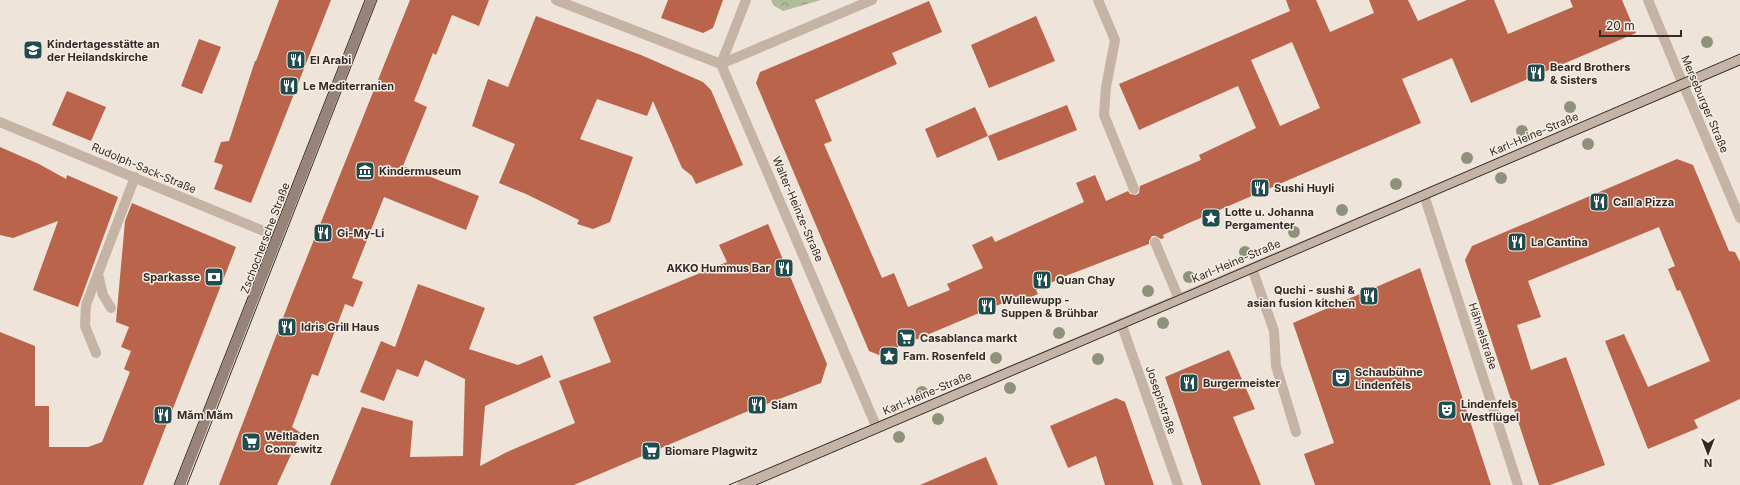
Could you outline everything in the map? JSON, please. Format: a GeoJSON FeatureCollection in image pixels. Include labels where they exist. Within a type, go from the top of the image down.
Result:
{"type":"FeatureCollection","features":[{"type":"Feature","properties":{"kind":"main road","name":"Zschochersche Straße"},"geometry":{"type":"LineString","coordinates":[[180,485],[371,0]]}},
{"type":"Feature","properties":{"kind":"street"},"geometry":{"type":"LineString","coordinates":[[556,0],[721,64],[872,0]]}},
{"type":"Feature","properties":{"kind":"street"},"geometry":{"type":"LineString","coordinates":[[721,64],[746,0]]}},
{"type":"Feature","properties":{"kind":"street"},"geometry":{"type":"LineString","coordinates":[[1098,0],[1115,40],[1106,87],[1104,115],[1134,189]]}},
{"type":"Feature","properties":{"kind":"street","name":"Merseburger Straße"},"geometry":{"type":"LineString","coordinates":[[1648,0],[1740,218]]}},
{"type":"Feature","properties":{"kind":"street","name":"Karl-Heine-Straße"},"geometry":{"type":"LineString","coordinates":[[742,485],[1740,60]]}},
{"type":"Feature","properties":{"kind":"street","name":"Walter-Heinze-Straße"},"geometry":{"type":"LineString","coordinates":[[721,64],[877,428]]}},
{"type":"Feature","properties":{"kind":"street","name":"Rudolph-Sack-Straße"},"geometry":{"type":"LineString","coordinates":[[0,122],[278,237]]}},
{"type":"Feature","properties":{"kind":"street"},"geometry":{"type":"LineString","coordinates":[[96,353],[85,326],[86,305],[135,177]]}},
{"type":"Feature","properties":{"kind":"street","name":"Hähnelstraße"},"geometry":{"type":"LineString","coordinates":[[1424,195],[1518,485]]}},
{"type":"Feature","properties":{"kind":"street"},"geometry":{"type":"LineString","coordinates":[[1155,242],[1178,299]]}},
{"type":"Feature","properties":{"kind":"street"},"geometry":{"type":"LineString","coordinates":[[1252,268],[1274,331],[1276,366],[1296,432]]}},
{"type":"Feature","properties":{"kind":"street"},"geometry":{"type":"LineString","coordinates":[[98,274],[103,295],[111,308]]}},
{"type":"Feature","properties":{"kind":"street","name":"Josephstraße"},"geometry":{"type":"LineString","coordinates":[[1121,323],[1178,485]]}},
{"type":"Feature","properties":{"kind":"green space"},"geometry":{"type":"Polygon","coordinates":[[[771,0],[821,0],[783,11],[773,5],[771,0]]]}},
{"type":"Feature","properties":{"kind":"building"},"geometry":{"type":"Polygon","coordinates":[[[279,0],[331,0],[251,203],[214,189],[223,165],[214,162],[221,142],[229,141],[255,61],[279,0]]]}},
{"type":"Feature","properties":{"kind":"building"},"geometry":{"type":"Polygon","coordinates":[[[410,0],[489,0],[479,26],[452,15],[436,55],[433,53],[414,101],[427,107],[403,166],[479,196],[466,230],[384,197],[352,278],[363,282],[353,307],[345,304],[318,376],[312,374],[292,427],[301,433],[277,485],[219,485],[291,297],[410,0]]]}},
{"type":"Feature","properties":{"kind":"building"},"geometry":{"type":"Polygon","coordinates":[[[668,0],[723,0],[713,28],[703,33],[661,18],[668,0]]]}},
{"type":"Feature","properties":{"kind":"building"},"geometry":{"type":"Polygon","coordinates":[[[1286,0],[1316,0],[1330,32],[1374,13],[1369,0],[1408,0],[1418,21],[1467,0],[1494,0],[1508,34],[1573,7],[1570,0],[1622,0],[1636,33],[1471,103],[1452,58],[1402,79],[1421,123],[1189,223],[1163,235],[1164,238],[1161,239],[1156,236],[1152,236],[1149,244],[1063,277],[1036,290],[1038,294],[1018,303],[1015,298],[879,355],[869,351],[756,83],[760,72],[929,1],[942,32],[892,53],[897,64],[815,100],[832,141],[824,144],[882,278],[894,273],[908,307],[950,290],[947,284],[983,268],[972,245],[992,236],[995,242],[1084,202],[1076,183],[1095,175],[1106,201],[1128,191],[1130,194],[1136,195],[1139,193],[1140,186],[1201,160],[1199,155],[1256,128],[1238,86],[1139,130],[1119,84],[1290,11],[1286,0]],[[1292,42],[1251,60],[1280,126],[1320,108],[1292,42]]]}},
{"type":"Feature","properties":{"kind":"building"},"geometry":{"type":"Polygon","coordinates":[[[536,16],[641,55],[703,82],[711,90],[743,165],[696,184],[692,176],[682,168],[653,101],[647,116],[597,99],[580,139],[633,157],[610,222],[593,229],[577,224],[579,220],[526,194],[499,183],[515,144],[472,126],[488,79],[508,87],[536,16]]]}},
{"type":"Feature","properties":{"kind":"building"},"geometry":{"type":"Polygon","coordinates":[[[1036,16],[1055,61],[989,88],[971,45],[1036,16]]]}},
{"type":"Feature","properties":{"kind":"building"},"geometry":{"type":"Polygon","coordinates":[[[199,39],[221,47],[202,94],[181,86],[199,39]]]}},
{"type":"Feature","properties":{"kind":"building"},"geometry":{"type":"Polygon","coordinates":[[[67,91],[106,107],[91,141],[52,125],[67,91]]]}},
{"type":"Feature","properties":{"kind":"building"},"geometry":{"type":"Polygon","coordinates":[[[1067,105],[1077,130],[998,161],[988,136],[1067,105]]]}},
{"type":"Feature","properties":{"kind":"building"},"geometry":{"type":"Polygon","coordinates":[[[975,107],[988,136],[937,158],[925,129],[975,107]]]}},
{"type":"Feature","properties":{"kind":"building"},"geometry":{"type":"Polygon","coordinates":[[[0,147],[39,164],[66,179],[67,175],[118,197],[78,307],[33,290],[58,221],[13,238],[0,235],[0,147]]]}},
{"type":"Feature","properties":{"kind":"building"},"geometry":{"type":"Polygon","coordinates":[[[1677,159],[1693,165],[1729,251],[1735,252],[1740,262],[1740,399],[1694,420],[1698,428],[1648,449],[1605,341],[1624,334],[1648,387],[1710,361],[1680,290],[1677,291],[1668,269],[1675,266],[1659,227],[1528,281],[1541,317],[1517,325],[1531,370],[1566,357],[1605,465],[1550,485],[1539,485],[1465,260],[1472,246],[1677,159]]]}},
{"type":"Feature","properties":{"kind":"building"},"geometry":{"type":"Polygon","coordinates":[[[132,203],[236,247],[143,485],[0,485],[0,332],[35,346],[35,406],[49,406],[49,447],[88,447],[102,442],[130,372],[124,369],[131,351],[121,347],[129,327],[116,322],[125,221],[132,203]]]}},
{"type":"Feature","properties":{"kind":"building"},"geometry":{"type":"Polygon","coordinates":[[[768,224],[827,364],[821,383],[741,414],[574,485],[330,485],[362,407],[413,421],[410,457],[463,456],[465,379],[425,360],[418,377],[397,369],[384,401],[360,392],[381,341],[395,347],[418,284],[485,308],[469,349],[518,365],[542,355],[551,377],[485,406],[480,466],[507,452],[575,423],[559,381],[611,362],[593,317],[727,262],[719,245],[768,224]]]}},
{"type":"Feature","properties":{"kind":"building"},"geometry":{"type":"Polygon","coordinates":[[[1420,268],[1491,485],[1315,485],[1304,454],[1334,443],[1293,323],[1420,268]]]}},
{"type":"Feature","properties":{"kind":"building"},"geometry":{"type":"Polygon","coordinates":[[[1229,350],[1255,409],[1233,417],[1261,485],[1202,485],[1165,377],[1229,350]]]}},
{"type":"Feature","properties":{"kind":"building"},"geometry":{"type":"Polygon","coordinates":[[[1116,398],[1125,402],[1154,485],[1105,485],[1096,456],[1068,468],[1050,426],[1116,398]]]}},
{"type":"Feature","properties":{"kind":"building"},"geometry":{"type":"Polygon","coordinates":[[[986,457],[998,485],[920,485],[971,463],[986,457]]]}},
{"type":"Feature","properties":{"kind":"tram line"},"geometry":{"type":"LineString","coordinates":[[174,485],[365,0]]}},
{"type":"Feature","properties":{"kind":"tram line"},"geometry":{"type":"LineString","coordinates":[[187,485],[377,0]]}},
{"type":"Feature","properties":{"kind":"tram line"},"geometry":{"type":"LineString","coordinates":[[729,485],[1177,296],[1740,54]]}},
{"type":"Feature","properties":{"kind":"tram line"},"geometry":{"type":"LineString","coordinates":[[756,485],[1740,65]]}},
{"type":"Feature","properties":{"kind":"place","name":"Kindertagesstätte an der Heilandskirche"},"geometry":{"type":"Point","coordinates":[33,50]}},
{"type":"Feature","properties":{"kind":"place","name":"El Arabi"},"geometry":{"type":"Point","coordinates":[296,60]}},
{"type":"Feature","properties":{"kind":"place","name":"Beard Brothers & Sisters"},"geometry":{"type":"Point","coordinates":[1536,73]}},
{"type":"Feature","properties":{"kind":"place","name":"Le Mediterranien"},"geometry":{"type":"Point","coordinates":[289,86]}},
{"type":"Feature","properties":{"kind":"place","name":"Kindermuseum"},"geometry":{"type":"Point","coordinates":[365,171]}},
{"type":"Feature","properties":{"kind":"place","name":"Sushi Huyli"},"geometry":{"type":"Point","coordinates":[1260,188]}},
{"type":"Feature","properties":{"kind":"place","name":"Call a Pizza"},"geometry":{"type":"Point","coordinates":[1599,202]}},
{"type":"Feature","properties":{"kind":"place","name":"Lotte u. Johanna Pergamenter"},"geometry":{"type":"Point","coordinates":[1211,218]}},
{"type":"Feature","properties":{"kind":"place","name":"Gi-My-Li"},"geometry":{"type":"Point","coordinates":[323,233]}},
{"type":"Feature","properties":{"kind":"place","name":"La Cantina"},"geometry":{"type":"Point","coordinates":[1517,242]}},
{"type":"Feature","properties":{"kind":"place","name":"AKKO Hummus Bar"},"geometry":{"type":"Point","coordinates":[784,268]}},
{"type":"Feature","properties":{"kind":"place","name":"Sparkasse"},"geometry":{"type":"Point","coordinates":[214,277]}},
{"type":"Feature","properties":{"kind":"place","name":"Quan Chay"},"geometry":{"type":"Point","coordinates":[1042,280]}},
{"type":"Feature","properties":{"kind":"place","name":"Quchi - sushi & asian fusion kitchen"},"geometry":{"type":"Point","coordinates":[1369,296]}},
{"type":"Feature","properties":{"kind":"place","name":"Wullewupp - Suppen & Brühbar"},"geometry":{"type":"Point","coordinates":[987,306]}},
{"type":"Feature","properties":{"kind":"place","name":"Idris Grill Haus"},"geometry":{"type":"Point","coordinates":[287,327]}},
{"type":"Feature","properties":{"kind":"place","name":"Casablanca markt"},"geometry":{"type":"Point","coordinates":[906,338]}},
{"type":"Feature","properties":{"kind":"place","name":"Fam. Rosenfeld"},"geometry":{"type":"Point","coordinates":[889,356]}},
{"type":"Feature","properties":{"kind":"place","name":"Schaubühne Lindenfels"},"geometry":{"type":"Point","coordinates":[1341,378]}},
{"type":"Feature","properties":{"kind":"place","name":"Burgermeister"},"geometry":{"type":"Point","coordinates":[1189,383]}},
{"type":"Feature","properties":{"kind":"place","name":"Siam"},"geometry":{"type":"Point","coordinates":[757,405]}},
{"type":"Feature","properties":{"kind":"place","name":"Lindenfels Westflügel"},"geometry":{"type":"Point","coordinates":[1447,410]}},
{"type":"Feature","properties":{"kind":"place","name":"Măm Măm"},"geometry":{"type":"Point","coordinates":[163,415]}},
{"type":"Feature","properties":{"kind":"place","name":"Weltladen Connewitz"},"geometry":{"type":"Point","coordinates":[251,442]}},
{"type":"Feature","properties":{"kind":"place","name":"Biomare Plagwitz"},"geometry":{"type":"Point","coordinates":[651,451]}}]}
